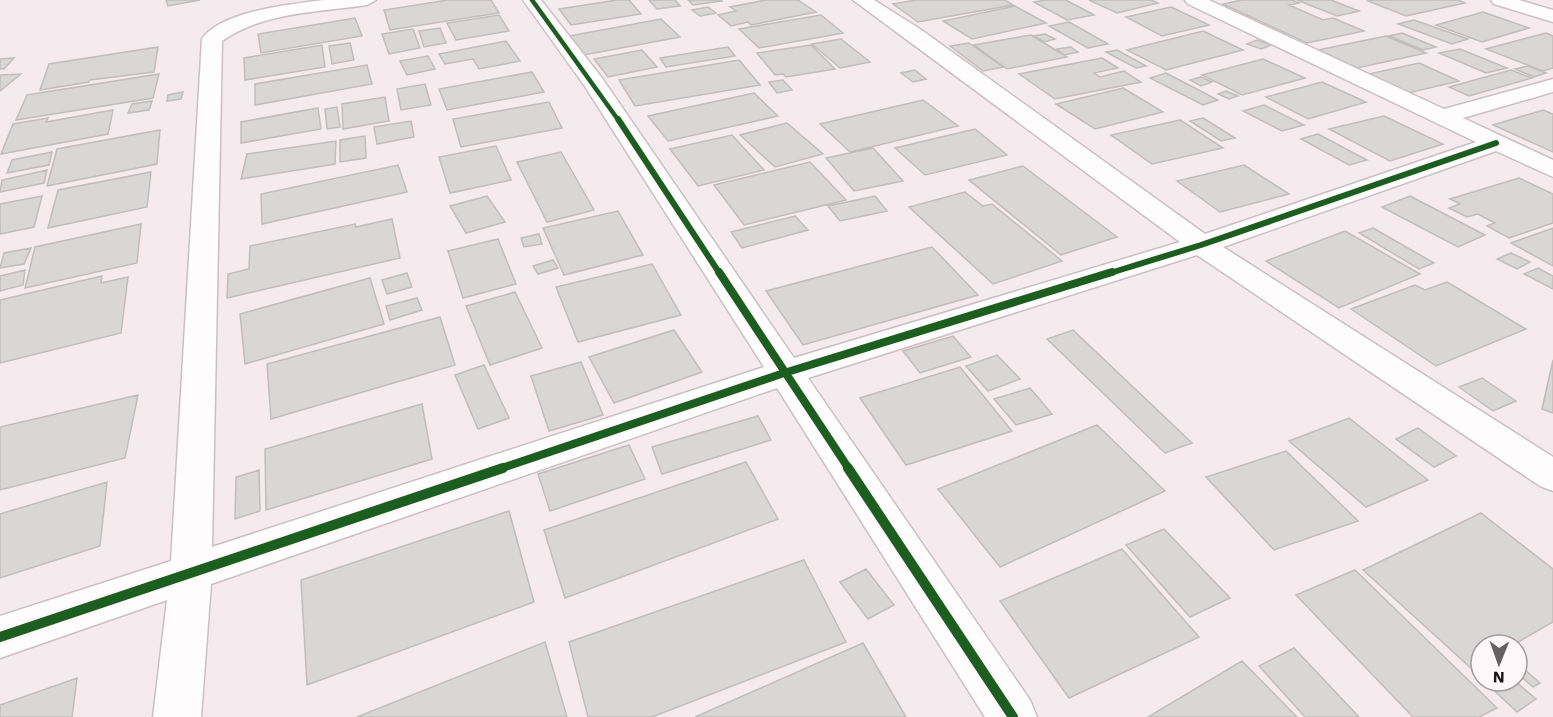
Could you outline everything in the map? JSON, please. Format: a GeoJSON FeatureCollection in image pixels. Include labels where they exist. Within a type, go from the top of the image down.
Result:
{"type":"FeatureCollection","features":[{"type":"Feature","properties":{"kind":"street"},"geometry":{"type":"LineString","coordinates":[[177,717],[191,573],[212,39],[220,32],[253,18],[367,0]]}},
{"type":"Feature","properties":{"kind":"street"},"geometry":{"type":"LineString","coordinates":[[532,0],[594,83],[1013,717]]}},
{"type":"Feature","properties":{"kind":"street"},"geometry":{"type":"LineString","coordinates":[[862,0],[913,33],[1201,245],[1553,476]]}},
{"type":"Feature","properties":{"kind":"street"},"geometry":{"type":"LineString","coordinates":[[1194,0],[1553,169]]}},
{"type":"Feature","properties":{"kind":"street"},"geometry":{"type":"LineString","coordinates":[[1500,0],[1553,15]]}},
{"type":"Feature","properties":{"kind":"street"},"geometry":{"type":"LineString","coordinates":[[1442,117],[1553,85]]}},
{"type":"Feature","properties":{"kind":"street"},"geometry":{"type":"LineString","coordinates":[[0,637],[784,373],[1201,245],[1496,143]]}},
{"type":"Feature","properties":{"kind":"building"},"geometry":{"type":"Polygon","coordinates":[[[166,0],[200,0],[168,6],[166,0]]]}},
{"type":"Feature","properties":{"kind":"building"},"geometry":{"type":"Polygon","coordinates":[[[448,0],[491,0],[499,13],[390,30],[384,10],[448,0]]]}},
{"type":"Feature","properties":{"kind":"building"},"geometry":{"type":"Polygon","coordinates":[[[629,0],[641,14],[571,25],[559,9],[629,0]]]}},
{"type":"Feature","properties":{"kind":"building"},"geometry":{"type":"Polygon","coordinates":[[[649,0],[675,0],[680,6],[657,9],[649,0]]]}},
{"type":"Feature","properties":{"kind":"building"},"geometry":{"type":"Polygon","coordinates":[[[688,0],[721,0],[722,1],[693,5],[688,0]]]}},
{"type":"Feature","properties":{"kind":"building"},"geometry":{"type":"Polygon","coordinates":[[[766,0],[798,0],[816,12],[751,25],[748,22],[731,26],[718,15],[736,11],[730,7],[766,0]]]}},
{"type":"Feature","properties":{"kind":"building"},"geometry":{"type":"Polygon","coordinates":[[[916,0],[1005,0],[1013,5],[918,22],[893,4],[916,0]]]}},
{"type":"Feature","properties":{"kind":"building"},"geometry":{"type":"Polygon","coordinates":[[[1066,0],[1094,15],[1067,20],[1034,2],[1066,0]]]}},
{"type":"Feature","properties":{"kind":"building"},"geometry":{"type":"Polygon","coordinates":[[[1089,0],[1151,0],[1158,3],[1117,13],[1089,0]]]}},
{"type":"Feature","properties":{"kind":"building"},"geometry":{"type":"Polygon","coordinates":[[[1242,0],[1292,0],[1299,3],[1289,5],[1323,20],[1333,18],[1364,31],[1307,43],[1223,4],[1242,0]]]}},
{"type":"Feature","properties":{"kind":"building"},"geometry":{"type":"Polygon","coordinates":[[[1297,0],[1331,0],[1359,11],[1337,16],[1297,0]]]}},
{"type":"Feature","properties":{"kind":"building"},"geometry":{"type":"Polygon","coordinates":[[[1458,0],[1465,3],[1406,16],[1368,1],[1458,0]]]}},
{"type":"Feature","properties":{"kind":"building"},"geometry":{"type":"Polygon","coordinates":[[[1015,6],[1046,23],[972,39],[943,21],[1015,6]]]}},
{"type":"Feature","properties":{"kind":"building"},"geometry":{"type":"Polygon","coordinates":[[[708,7],[716,13],[700,16],[692,10],[708,7]]]}},
{"type":"Feature","properties":{"kind":"building"},"geometry":{"type":"Polygon","coordinates":[[[1171,7],[1209,25],[1162,36],[1126,17],[1171,7]]]}},
{"type":"Feature","properties":{"kind":"building"},"geometry":{"type":"Polygon","coordinates":[[[1483,12],[1529,28],[1482,42],[1436,25],[1483,12]]]}},
{"type":"Feature","properties":{"kind":"building"},"geometry":{"type":"Polygon","coordinates":[[[499,15],[509,31],[456,40],[447,23],[499,15]]]}},
{"type":"Feature","properties":{"kind":"building"},"geometry":{"type":"Polygon","coordinates":[[[821,15],[843,33],[759,48],[739,29],[821,15]]]}},
{"type":"Feature","properties":{"kind":"building"},"geometry":{"type":"Polygon","coordinates":[[[355,18],[362,36],[261,53],[258,34],[355,18]]]}},
{"type":"Feature","properties":{"kind":"building"},"geometry":{"type":"Polygon","coordinates":[[[661,19],[680,37],[584,55],[569,36],[661,19]]]}},
{"type":"Feature","properties":{"kind":"building"},"geometry":{"type":"Polygon","coordinates":[[[1414,20],[1468,39],[1452,44],[1398,24],[1414,20]]]}},
{"type":"Feature","properties":{"kind":"building"},"geometry":{"type":"Polygon","coordinates":[[[1069,22],[1108,44],[1088,48],[1049,26],[1069,22]]]}},
{"type":"Feature","properties":{"kind":"building"},"geometry":{"type":"Polygon","coordinates":[[[440,28],[446,43],[424,47],[419,31],[440,28]]]}},
{"type":"Feature","properties":{"kind":"building"},"geometry":{"type":"Polygon","coordinates":[[[413,29],[420,48],[389,54],[382,34],[413,29]]]}},
{"type":"Feature","properties":{"kind":"building"},"geometry":{"type":"Polygon","coordinates":[[[1203,31],[1243,50],[1166,70],[1127,50],[1203,31]]]}},
{"type":"Feature","properties":{"kind":"building"},"geometry":{"type":"Polygon","coordinates":[[[1402,33],[1436,47],[1423,50],[1389,36],[1402,33]]]}},
{"type":"Feature","properties":{"kind":"building"},"geometry":{"type":"Polygon","coordinates":[[[1546,33],[1553,36],[1553,68],[1543,71],[1486,49],[1546,33]]]}},
{"type":"Feature","properties":{"kind":"building"},"geometry":{"type":"Polygon","coordinates":[[[1045,34],[1055,39],[1044,42],[1034,36],[1045,34]]]}},
{"type":"Feature","properties":{"kind":"building"},"geometry":{"type":"Polygon","coordinates":[[[1031,35],[1067,57],[1007,69],[974,45],[1031,35]]]}},
{"type":"Feature","properties":{"kind":"building"},"geometry":{"type":"Polygon","coordinates":[[[1386,36],[1426,53],[1357,68],[1318,50],[1386,36]]]}},
{"type":"Feature","properties":{"kind":"building"},"geometry":{"type":"Polygon","coordinates":[[[841,39],[870,62],[840,68],[812,44],[841,39]]]}},
{"type":"Feature","properties":{"kind":"building"},"geometry":{"type":"Polygon","coordinates":[[[1257,40],[1271,45],[1261,49],[1247,44],[1257,40]]]}},
{"type":"Feature","properties":{"kind":"building"},"geometry":{"type":"Polygon","coordinates":[[[506,41],[520,61],[479,69],[473,59],[445,64],[439,54],[506,41]]]}},
{"type":"Feature","properties":{"kind":"building"},"geometry":{"type":"Polygon","coordinates":[[[350,43],[354,60],[332,64],[329,46],[350,43]]]}},
{"type":"Feature","properties":{"kind":"building"},"geometry":{"type":"Polygon","coordinates":[[[969,43],[1003,67],[983,71],[950,46],[969,43]]]}},
{"type":"Feature","properties":{"kind":"building"},"geometry":{"type":"Polygon","coordinates":[[[322,45],[325,67],[245,80],[244,58],[322,45]]]}},
{"type":"Feature","properties":{"kind":"building"},"geometry":{"type":"Polygon","coordinates":[[[811,45],[835,69],[786,77],[783,74],[775,75],[757,53],[811,45]]]}},
{"type":"Feature","properties":{"kind":"building"},"geometry":{"type":"Polygon","coordinates":[[[158,47],[154,72],[90,80],[40,90],[49,64],[158,47]]]}},
{"type":"Feature","properties":{"kind":"building"},"geometry":{"type":"Polygon","coordinates":[[[728,47],[735,56],[666,67],[660,58],[728,47]]]}},
{"type":"Feature","properties":{"kind":"building"},"geometry":{"type":"Polygon","coordinates":[[[1071,47],[1078,52],[1064,55],[1057,49],[1071,47]]]}},
{"type":"Feature","properties":{"kind":"building"},"geometry":{"type":"Polygon","coordinates":[[[1460,49],[1507,68],[1486,73],[1439,53],[1460,49]]]}},
{"type":"Feature","properties":{"kind":"building"},"geometry":{"type":"Polygon","coordinates":[[[642,50],[657,67],[608,77],[594,59],[642,50]]]}},
{"type":"Feature","properties":{"kind":"building"},"geometry":{"type":"Polygon","coordinates":[[[1117,50],[1146,66],[1136,68],[1106,52],[1117,50]]]}},
{"type":"Feature","properties":{"kind":"building"},"geometry":{"type":"Polygon","coordinates":[[[428,56],[435,69],[407,75],[400,61],[428,56]]]}},
{"type":"Feature","properties":{"kind":"building"},"geometry":{"type":"Polygon","coordinates":[[[14,58],[4,69],[0,69],[0,59],[14,58]]]}},
{"type":"Feature","properties":{"kind":"building"},"geometry":{"type":"Polygon","coordinates":[[[1102,58],[1118,68],[1094,73],[1100,77],[1124,71],[1141,82],[1055,99],[1019,74],[1102,58]]]}},
{"type":"Feature","properties":{"kind":"building"},"geometry":{"type":"Polygon","coordinates":[[[1263,59],[1305,78],[1242,95],[1202,75],[1263,59]]]}},
{"type":"Feature","properties":{"kind":"building"},"geometry":{"type":"Polygon","coordinates":[[[739,60],[760,85],[635,106],[619,80],[739,60]]]}},
{"type":"Feature","properties":{"kind":"building"},"geometry":{"type":"Polygon","coordinates":[[[1419,63],[1459,81],[1408,93],[1369,74],[1419,63]]]}},
{"type":"Feature","properties":{"kind":"building"},"geometry":{"type":"Polygon","coordinates":[[[367,65],[372,84],[255,105],[255,84],[367,65]]]}},
{"type":"Feature","properties":{"kind":"building"},"geometry":{"type":"Polygon","coordinates":[[[1528,66],[1546,73],[1534,77],[1515,69],[1528,66]]]}},
{"type":"Feature","properties":{"kind":"building"},"geometry":{"type":"Polygon","coordinates":[[[915,70],[926,79],[913,82],[901,73],[915,70]]]}},
{"type":"Feature","properties":{"kind":"building"},"geometry":{"type":"Polygon","coordinates":[[[1511,70],[1532,78],[1469,96],[1449,87],[1511,70]]]}},
{"type":"Feature","properties":{"kind":"building"},"geometry":{"type":"Polygon","coordinates":[[[532,72],[544,92],[447,110],[439,89],[532,72]]]}},
{"type":"Feature","properties":{"kind":"building"},"geometry":{"type":"Polygon","coordinates":[[[1166,73],[1218,100],[1203,105],[1150,78],[1166,73]]]}},
{"type":"Feature","properties":{"kind":"building"},"geometry":{"type":"Polygon","coordinates":[[[21,74],[0,91],[0,75],[21,74]]]}},
{"type":"Feature","properties":{"kind":"building"},"geometry":{"type":"Polygon","coordinates":[[[159,74],[153,98],[16,120],[27,95],[159,74]]]}},
{"type":"Feature","properties":{"kind":"building"},"geometry":{"type":"Polygon","coordinates":[[[1201,77],[1212,82],[1201,86],[1190,80],[1201,77]]]}},
{"type":"Feature","properties":{"kind":"building"},"geometry":{"type":"Polygon","coordinates":[[[783,80],[792,90],[777,93],[769,82],[783,80]]]}},
{"type":"Feature","properties":{"kind":"building"},"geometry":{"type":"Polygon","coordinates":[[[1322,82],[1366,102],[1308,119],[1266,97],[1322,82]]]}},
{"type":"Feature","properties":{"kind":"building"},"geometry":{"type":"Polygon","coordinates":[[[425,84],[431,105],[401,110],[397,89],[425,84]]]}},
{"type":"Feature","properties":{"kind":"building"},"geometry":{"type":"Polygon","coordinates":[[[1123,88],[1163,112],[1095,129],[1056,104],[1123,88]]]}},
{"type":"Feature","properties":{"kind":"building"},"geometry":{"type":"Polygon","coordinates":[[[1226,91],[1238,96],[1229,99],[1218,94],[1226,91]]]}},
{"type":"Feature","properties":{"kind":"building"},"geometry":{"type":"Polygon","coordinates":[[[183,92],[181,99],[167,101],[168,95],[183,92]]]}},
{"type":"Feature","properties":{"kind":"building"},"geometry":{"type":"Polygon","coordinates":[[[754,93],[778,116],[668,141],[648,116],[754,93]]]}},
{"type":"Feature","properties":{"kind":"building"},"geometry":{"type":"Polygon","coordinates":[[[385,97],[389,121],[343,129],[342,104],[385,97]]]}},
{"type":"Feature","properties":{"kind":"building"},"geometry":{"type":"Polygon","coordinates":[[[923,100],[958,126],[850,152],[820,124],[923,100]]]}},
{"type":"Feature","properties":{"kind":"building"},"geometry":{"type":"Polygon","coordinates":[[[152,101],[149,110],[128,113],[132,104],[152,101]]]}},
{"type":"Feature","properties":{"kind":"building"},"geometry":{"type":"Polygon","coordinates":[[[549,102],[562,128],[461,147],[453,119],[549,102]]]}},
{"type":"Feature","properties":{"kind":"building"},"geometry":{"type":"Polygon","coordinates":[[[1264,105],[1304,125],[1282,131],[1243,111],[1264,105]]]}},
{"type":"Feature","properties":{"kind":"building"},"geometry":{"type":"Polygon","coordinates":[[[337,107],[340,127],[327,129],[325,109],[337,107]]]}},
{"type":"Feature","properties":{"kind":"building"},"geometry":{"type":"Polygon","coordinates":[[[318,108],[321,129],[241,143],[241,122],[318,108]]]}},
{"type":"Feature","properties":{"kind":"building"},"geometry":{"type":"Polygon","coordinates":[[[113,110],[108,134],[1,154],[13,124],[48,118],[46,122],[113,110]]]}},
{"type":"Feature","properties":{"kind":"building"},"geometry":{"type":"Polygon","coordinates":[[[1543,110],[1553,114],[1553,152],[1493,125],[1543,110]]]}},
{"type":"Feature","properties":{"kind":"building"},"geometry":{"type":"Polygon","coordinates":[[[1384,116],[1443,144],[1390,161],[1329,129],[1384,116]]]}},
{"type":"Feature","properties":{"kind":"building"},"geometry":{"type":"Polygon","coordinates":[[[1203,118],[1235,138],[1221,141],[1190,121],[1203,118]]]}},
{"type":"Feature","properties":{"kind":"building"},"geometry":{"type":"Polygon","coordinates":[[[1180,120],[1223,148],[1152,164],[1111,135],[1180,120]]]}},
{"type":"Feature","properties":{"kind":"building"},"geometry":{"type":"Polygon","coordinates":[[[411,121],[414,137],[377,144],[374,127],[411,121]]]}},
{"type":"Feature","properties":{"kind":"building"},"geometry":{"type":"Polygon","coordinates":[[[787,123],[823,154],[775,167],[740,135],[787,123]]]}},
{"type":"Feature","properties":{"kind":"building"},"geometry":{"type":"Polygon","coordinates":[[[975,129],[1007,155],[925,175],[895,148],[975,129]]]}},
{"type":"Feature","properties":{"kind":"building"},"geometry":{"type":"Polygon","coordinates":[[[160,130],[157,164],[47,186],[57,149],[160,130]]]}},
{"type":"Feature","properties":{"kind":"building"},"geometry":{"type":"Polygon","coordinates":[[[1318,134],[1367,160],[1349,165],[1301,139],[1318,134]]]}},
{"type":"Feature","properties":{"kind":"building"},"geometry":{"type":"Polygon","coordinates":[[[732,135],[764,170],[698,186],[670,149],[732,135]]]}},
{"type":"Feature","properties":{"kind":"building"},"geometry":{"type":"Polygon","coordinates":[[[365,136],[366,158],[340,162],[340,140],[365,136]]]}},
{"type":"Feature","properties":{"kind":"building"},"geometry":{"type":"Polygon","coordinates":[[[336,141],[335,164],[241,179],[247,154],[336,141]]]}},
{"type":"Feature","properties":{"kind":"building"},"geometry":{"type":"Polygon","coordinates":[[[496,146],[511,180],[450,193],[439,157],[496,146]]]}},
{"type":"Feature","properties":{"kind":"building"},"geometry":{"type":"Polygon","coordinates":[[[873,148],[903,181],[854,191],[826,158],[873,148]]]}},
{"type":"Feature","properties":{"kind":"building"},"geometry":{"type":"Polygon","coordinates":[[[52,152],[49,165],[7,173],[12,160],[52,152]]]}},
{"type":"Feature","properties":{"kind":"building"},"geometry":{"type":"Polygon","coordinates":[[[561,152],[594,210],[547,222],[517,162],[561,152]]]}},
{"type":"Feature","properties":{"kind":"building"},"geometry":{"type":"Polygon","coordinates":[[[810,162],[846,200],[744,225],[714,185],[810,162]]]}},
{"type":"Feature","properties":{"kind":"building"},"geometry":{"type":"Polygon","coordinates":[[[398,165],[407,192],[262,224],[261,194],[398,165]]]}},
{"type":"Feature","properties":{"kind":"building"},"geometry":{"type":"Polygon","coordinates":[[[1244,165],[1289,194],[1220,212],[1177,181],[1244,165]]]}},
{"type":"Feature","properties":{"kind":"building"},"geometry":{"type":"Polygon","coordinates":[[[1023,166],[1117,237],[1061,255],[969,180],[1023,166]]]}},
{"type":"Feature","properties":{"kind":"building"},"geometry":{"type":"Polygon","coordinates":[[[47,170],[44,183],[0,192],[2,180],[47,170]]]}},
{"type":"Feature","properties":{"kind":"building"},"geometry":{"type":"Polygon","coordinates":[[[151,172],[147,207],[48,228],[58,190],[151,172]]]}},
{"type":"Feature","properties":{"kind":"building"},"geometry":{"type":"Polygon","coordinates":[[[1519,178],[1553,194],[1553,223],[1509,238],[1487,226],[1495,223],[1478,214],[1467,217],[1449,208],[1460,204],[1450,199],[1519,178]]]}},
{"type":"Feature","properties":{"kind":"building"},"geometry":{"type":"Polygon","coordinates":[[[965,192],[983,206],[992,204],[1062,261],[993,284],[909,207],[965,192]]]}},
{"type":"Feature","properties":{"kind":"building"},"geometry":{"type":"Polygon","coordinates":[[[42,196],[34,227],[0,234],[0,204],[42,196]]]}},
{"type":"Feature","properties":{"kind":"building"},"geometry":{"type":"Polygon","coordinates":[[[487,196],[505,222],[466,233],[450,206],[487,196]]]}},
{"type":"Feature","properties":{"kind":"building"},"geometry":{"type":"Polygon","coordinates":[[[875,196],[887,211],[840,221],[828,206],[875,196]]]}},
{"type":"Feature","properties":{"kind":"building"},"geometry":{"type":"Polygon","coordinates":[[[1410,196],[1485,235],[1458,247],[1382,207],[1410,196]]]}},
{"type":"Feature","properties":{"kind":"building"},"geometry":{"type":"Polygon","coordinates":[[[618,211],[643,255],[564,275],[543,228],[618,211]]]}},
{"type":"Feature","properties":{"kind":"building"},"geometry":{"type":"Polygon","coordinates":[[[795,216],[808,230],[742,248],[731,232],[795,216]]]}},
{"type":"Feature","properties":{"kind":"building"},"geometry":{"type":"Polygon","coordinates":[[[392,219],[400,258],[227,298],[228,274],[249,269],[250,246],[355,224],[356,227],[392,219]]]}},
{"type":"Feature","properties":{"kind":"building"},"geometry":{"type":"Polygon","coordinates":[[[141,224],[137,263],[25,288],[35,247],[141,224]]]}},
{"type":"Feature","properties":{"kind":"building"},"geometry":{"type":"Polygon","coordinates":[[[1373,228],[1434,263],[1419,269],[1359,233],[1373,228]]]}},
{"type":"Feature","properties":{"kind":"building"},"geometry":{"type":"Polygon","coordinates":[[[1553,228],[1553,266],[1511,243],[1553,228]]]}},
{"type":"Feature","properties":{"kind":"building"},"geometry":{"type":"Polygon","coordinates":[[[1345,231],[1420,274],[1339,308],[1266,261],[1345,231]]]}},
{"type":"Feature","properties":{"kind":"building"},"geometry":{"type":"Polygon","coordinates":[[[539,234],[542,244],[524,247],[521,238],[539,234]]]}},
{"type":"Feature","properties":{"kind":"building"},"geometry":{"type":"Polygon","coordinates":[[[498,239],[516,284],[463,298],[448,251],[498,239]]]}},
{"type":"Feature","properties":{"kind":"building"},"geometry":{"type":"Polygon","coordinates":[[[932,247],[978,295],[803,345],[766,291],[932,247]]]}},
{"type":"Feature","properties":{"kind":"building"},"geometry":{"type":"Polygon","coordinates":[[[31,248],[24,264],[0,268],[4,253],[31,248]]]}},
{"type":"Feature","properties":{"kind":"building"},"geometry":{"type":"Polygon","coordinates":[[[1511,253],[1530,262],[1517,269],[1497,259],[1511,253]]]}},
{"type":"Feature","properties":{"kind":"building"},"geometry":{"type":"Polygon","coordinates":[[[553,260],[558,268],[538,274],[533,266],[553,260]]]}},
{"type":"Feature","properties":{"kind":"building"},"geometry":{"type":"Polygon","coordinates":[[[652,264],[681,315],[578,342],[556,287],[652,264]]]}},
{"type":"Feature","properties":{"kind":"building"},"geometry":{"type":"Polygon","coordinates":[[[1538,268],[1553,276],[1553,289],[1524,274],[1538,268]]]}},
{"type":"Feature","properties":{"kind":"building"},"geometry":{"type":"Polygon","coordinates":[[[25,270],[23,285],[0,291],[0,276],[25,270]]]}},
{"type":"Feature","properties":{"kind":"building"},"geometry":{"type":"Polygon","coordinates":[[[407,273],[412,287],[387,294],[382,280],[407,273]]]}},
{"type":"Feature","properties":{"kind":"building"},"geometry":{"type":"Polygon","coordinates":[[[102,276],[101,283],[128,277],[121,333],[0,363],[0,300],[102,276]]]}},
{"type":"Feature","properties":{"kind":"building"},"geometry":{"type":"Polygon","coordinates":[[[370,278],[384,324],[245,364],[240,314],[370,278]]]}},
{"type":"Feature","properties":{"kind":"building"},"geometry":{"type":"Polygon","coordinates":[[[1447,282],[1526,329],[1436,366],[1351,309],[1415,285],[1425,290],[1447,282]]]}},
{"type":"Feature","properties":{"kind":"building"},"geometry":{"type":"Polygon","coordinates":[[[515,292],[542,348],[490,365],[466,306],[515,292]]]}},
{"type":"Feature","properties":{"kind":"building"},"geometry":{"type":"Polygon","coordinates":[[[417,298],[422,310],[390,320],[386,306],[417,298]]]}},
{"type":"Feature","properties":{"kind":"building"},"geometry":{"type":"Polygon","coordinates":[[[440,317],[455,365],[271,419],[267,364],[440,317]]]}},
{"type":"Feature","properties":{"kind":"building"},"geometry":{"type":"Polygon","coordinates":[[[674,330],[702,372],[614,403],[589,357],[674,330]]]}},
{"type":"Feature","properties":{"kind":"building"},"geometry":{"type":"Polygon","coordinates":[[[1073,330],[1192,443],[1165,453],[1047,339],[1073,330]]]}},
{"type":"Feature","properties":{"kind":"building"},"geometry":{"type":"Polygon","coordinates":[[[953,336],[971,357],[920,373],[903,351],[953,336]]]}},
{"type":"Feature","properties":{"kind":"building"},"geometry":{"type":"Polygon","coordinates":[[[997,355],[1020,379],[988,391],[966,366],[997,355]]]}},
{"type":"Feature","properties":{"kind":"building"},"geometry":{"type":"Polygon","coordinates":[[[1553,360],[1553,413],[1542,409],[1553,360]]]}},
{"type":"Feature","properties":{"kind":"building"},"geometry":{"type":"Polygon","coordinates":[[[581,362],[603,415],[549,431],[531,376],[581,362]]]}},
{"type":"Feature","properties":{"kind":"building"},"geometry":{"type":"Polygon","coordinates":[[[484,365],[509,418],[478,429],[455,375],[484,365]]]}},
{"type":"Feature","properties":{"kind":"building"},"geometry":{"type":"Polygon","coordinates":[[[960,367],[1012,431],[906,465],[860,398],[960,367]]]}},
{"type":"Feature","properties":{"kind":"building"},"geometry":{"type":"Polygon","coordinates":[[[1482,378],[1516,401],[1493,411],[1459,387],[1482,378]]]}},
{"type":"Feature","properties":{"kind":"building"},"geometry":{"type":"Polygon","coordinates":[[[1030,388],[1052,414],[1016,425],[994,399],[1030,388]]]}},
{"type":"Feature","properties":{"kind":"building"},"geometry":{"type":"Polygon","coordinates":[[[138,395],[125,458],[0,490],[0,427],[138,395]]]}},
{"type":"Feature","properties":{"kind":"building"},"geometry":{"type":"Polygon","coordinates":[[[422,404],[432,459],[266,510],[265,449],[422,404]]]}},
{"type":"Feature","properties":{"kind":"building"},"geometry":{"type":"Polygon","coordinates":[[[758,416],[771,440],[662,474],[652,447],[758,416]]]}},
{"type":"Feature","properties":{"kind":"building"},"geometry":{"type":"Polygon","coordinates":[[[1349,418],[1428,480],[1366,507],[1289,441],[1349,418]]]}},
{"type":"Feature","properties":{"kind":"building"},"geometry":{"type":"Polygon","coordinates":[[[1097,425],[1165,491],[1000,567],[938,489],[1097,425]]]}},
{"type":"Feature","properties":{"kind":"building"},"geometry":{"type":"Polygon","coordinates":[[[1418,428],[1456,456],[1434,467],[1396,439],[1418,428]]]}},
{"type":"Feature","properties":{"kind":"building"},"geometry":{"type":"Polygon","coordinates":[[[629,445],[645,479],[550,511],[538,474],[629,445]]]}},
{"type":"Feature","properties":{"kind":"building"},"geometry":{"type":"Polygon","coordinates":[[[1286,451],[1358,521],[1274,550],[1206,477],[1286,451]]]}},
{"type":"Feature","properties":{"kind":"building"},"geometry":{"type":"Polygon","coordinates":[[[746,462],[778,519],[565,598],[544,530],[746,462]]]}},
{"type":"Feature","properties":{"kind":"building"},"geometry":{"type":"Polygon","coordinates":[[[259,470],[260,511],[235,519],[236,477],[259,470]]]}},
{"type":"Feature","properties":{"kind":"building"},"geometry":{"type":"Polygon","coordinates":[[[107,482],[100,546],[0,578],[0,514],[107,482]]]}},
{"type":"Feature","properties":{"kind":"building"},"geometry":{"type":"Polygon","coordinates":[[[509,511],[534,602],[307,685],[301,580],[509,511]]]}},
{"type":"Feature","properties":{"kind":"building"},"geometry":{"type":"Polygon","coordinates":[[[1481,513],[1553,569],[1553,622],[1529,636],[1529,633],[1469,633],[1469,666],[1363,570],[1481,513]]]}},
{"type":"Feature","properties":{"kind":"building"},"geometry":{"type":"Polygon","coordinates":[[[1164,529],[1230,598],[1190,617],[1126,545],[1164,529]]]}},
{"type":"Feature","properties":{"kind":"building"},"geometry":{"type":"Polygon","coordinates":[[[1122,549],[1199,637],[1069,698],[1000,601],[1122,549]]]}},
{"type":"Feature","properties":{"kind":"building"},"geometry":{"type":"Polygon","coordinates":[[[804,560],[846,642],[652,717],[588,717],[569,642],[804,560]]]}},
{"type":"Feature","properties":{"kind":"building"},"geometry":{"type":"Polygon","coordinates":[[[866,569],[894,605],[868,619],[840,582],[866,569]]]}},
{"type":"Feature","properties":{"kind":"building"},"geometry":{"type":"Polygon","coordinates":[[[1355,570],[1469,681],[1469,693],[1482,693],[1497,708],[1479,717],[1413,717],[1296,595],[1355,570]]]}},
{"type":"Feature","properties":{"kind":"building"},"geometry":{"type":"Polygon","coordinates":[[[545,642],[567,717],[357,717],[545,642]]]}},
{"type":"Feature","properties":{"kind":"building"},"geometry":{"type":"Polygon","coordinates":[[[863,643],[906,717],[695,717],[863,643]]]}},
{"type":"Feature","properties":{"kind":"building"},"geometry":{"type":"Polygon","coordinates":[[[1294,648],[1359,717],[1305,717],[1259,666],[1294,648]]]}},
{"type":"Feature","properties":{"kind":"building"},"geometry":{"type":"Polygon","coordinates":[[[1242,661],[1297,717],[1148,717],[1242,661]]]}},
{"type":"Feature","properties":{"kind":"building"},"geometry":{"type":"Polygon","coordinates":[[[1529,673],[1540,683],[1533,687],[1529,684],[1529,673]]]}},
{"type":"Feature","properties":{"kind":"building"},"geometry":{"type":"Polygon","coordinates":[[[77,678],[72,717],[0,717],[0,705],[77,678]]]}},
{"type":"Feature","properties":{"kind":"building"},"geometry":{"type":"Polygon","coordinates":[[[1497,693],[1529,693],[1536,699],[1517,712],[1497,693]]]}},
{"type":"Feature","properties":{"kind":"cycle path"},"geometry":{"type":"LineString","coordinates":[[532,0],[594,83],[1013,717]]}},
{"type":"Feature","properties":{"kind":"cycle path"},"geometry":{"type":"LineString","coordinates":[[0,637],[784,373],[1201,245],[1496,143]]}}]}
